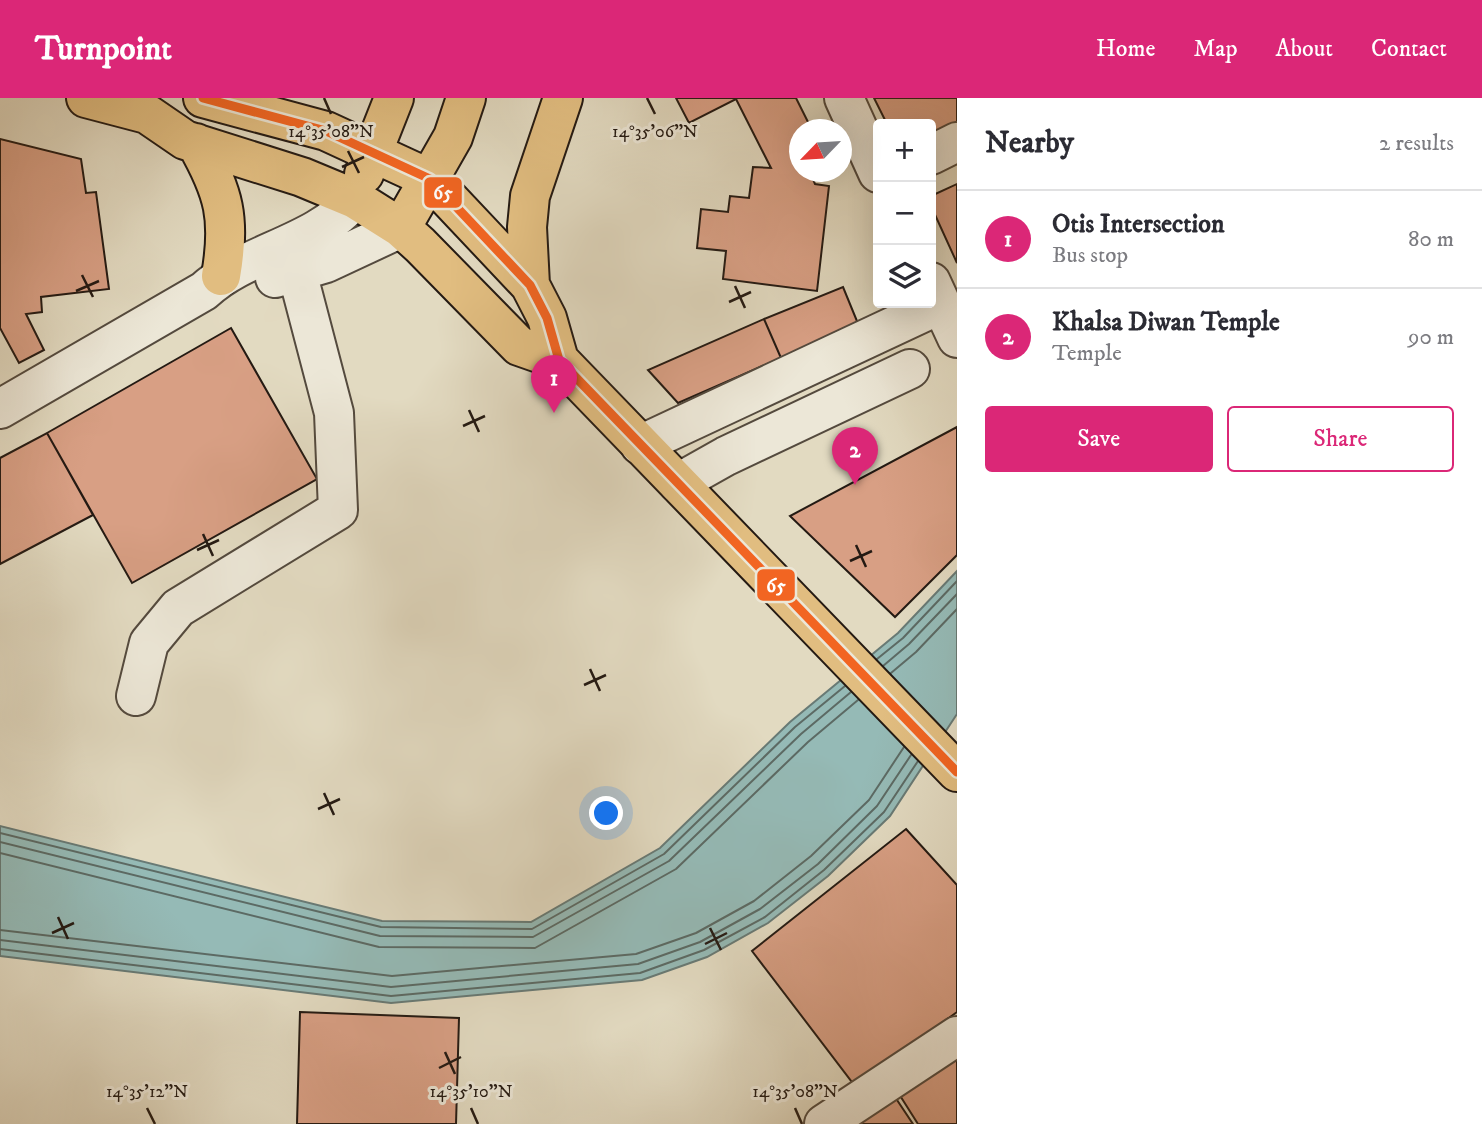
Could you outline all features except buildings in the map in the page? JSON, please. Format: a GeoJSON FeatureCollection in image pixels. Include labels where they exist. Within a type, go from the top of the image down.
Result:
{"type":"FeatureCollection","features":[{"type":"Feature","properties":{"kind":"main road"},"geometry":{"type":"LineString","coordinates":[[86,98],[137,107],[207,98],[326,131],[430,179],[530,285],[547,318],[559,360]]}},
{"type":"Feature","properties":{"kind":"main road"},"geometry":{"type":"LineString","coordinates":[[355,199],[394,98]]}},
{"type":"Feature","properties":{"kind":"main road"},"geometry":{"type":"LineString","coordinates":[[401,228],[453,137],[466,98]]}},
{"type":"Feature","properties":{"kind":"main road"},"geometry":{"type":"LineString","coordinates":[[530,285],[530,196],[563,98]]}},
{"type":"Feature","properties":{"kind":"main road"},"geometry":{"type":"LineString","coordinates":[[137,107],[186,140],[302,177],[355,199],[401,228],[519,346],[559,360],[948,762]]}},
{"type":"Feature","properties":{"kind":"main road"},"geometry":{"type":"LineString","coordinates":[[196,143],[217,180],[226,214],[227,242],[213,284]]}},
{"type":"Feature","properties":{"kind":"street"},"geometry":{"type":"LineString","coordinates":[[844,98],[873,162]]}},
{"type":"Feature","properties":{"kind":"street"},"geometry":{"type":"LineString","coordinates":[[936,152],[957,142]]}},
{"type":"Feature","properties":{"kind":"street"},"geometry":{"type":"LineString","coordinates":[[294,258],[355,199]]}},
{"type":"Feature","properties":{"kind":"street"},"geometry":{"type":"LineString","coordinates":[[0,409],[213,284],[294,258],[351,253],[401,228]]}},
{"type":"Feature","properties":{"kind":"street"},"geometry":{"type":"LineString","coordinates":[[136,696],[149,643],[178,608],[338,510],[334,413],[294,258]]}},
{"type":"Feature","properties":{"kind":"street"},"geometry":{"type":"LineString","coordinates":[[936,293],[957,338]]}},
{"type":"Feature","properties":{"kind":"street"},"geometry":{"type":"LineString","coordinates":[[640,445],[907,308]]}},
{"type":"Feature","properties":{"kind":"street"},"geometry":{"type":"LineString","coordinates":[[678,482],[726,456],[910,369]]}},
{"type":"Feature","properties":{"kind":"street"},"geometry":{"type":"LineString","coordinates":[[824,1124],[957,1036]]}},
{"type":"Feature","properties":{"kind":"water"},"geometry":{"type":"Polygon","coordinates":[[[957,571],[957,714],[890,816],[828,876],[768,923],[707,957],[642,980],[391,1003],[0,956],[0,826],[382,921],[531,922],[660,848],[790,722],[898,633],[957,571]]]}},
{"type":"Feature","properties":{"kind":"transit line","name":"65"},"geometry":{"type":"LineString","coordinates":[[203,98],[326,131],[430,179],[530,285],[547,318],[559,360],[957,772]]}},
{"type":"Feature","properties":{"kind":"place","name":"Otis Intersection"},"geometry":{"type":"Point","coordinates":[554,413]}},
{"type":"Feature","properties":{"kind":"place","name":"Khalsa Diwan Temple"},"geometry":{"type":"Point","coordinates":[855,485]}}]}
